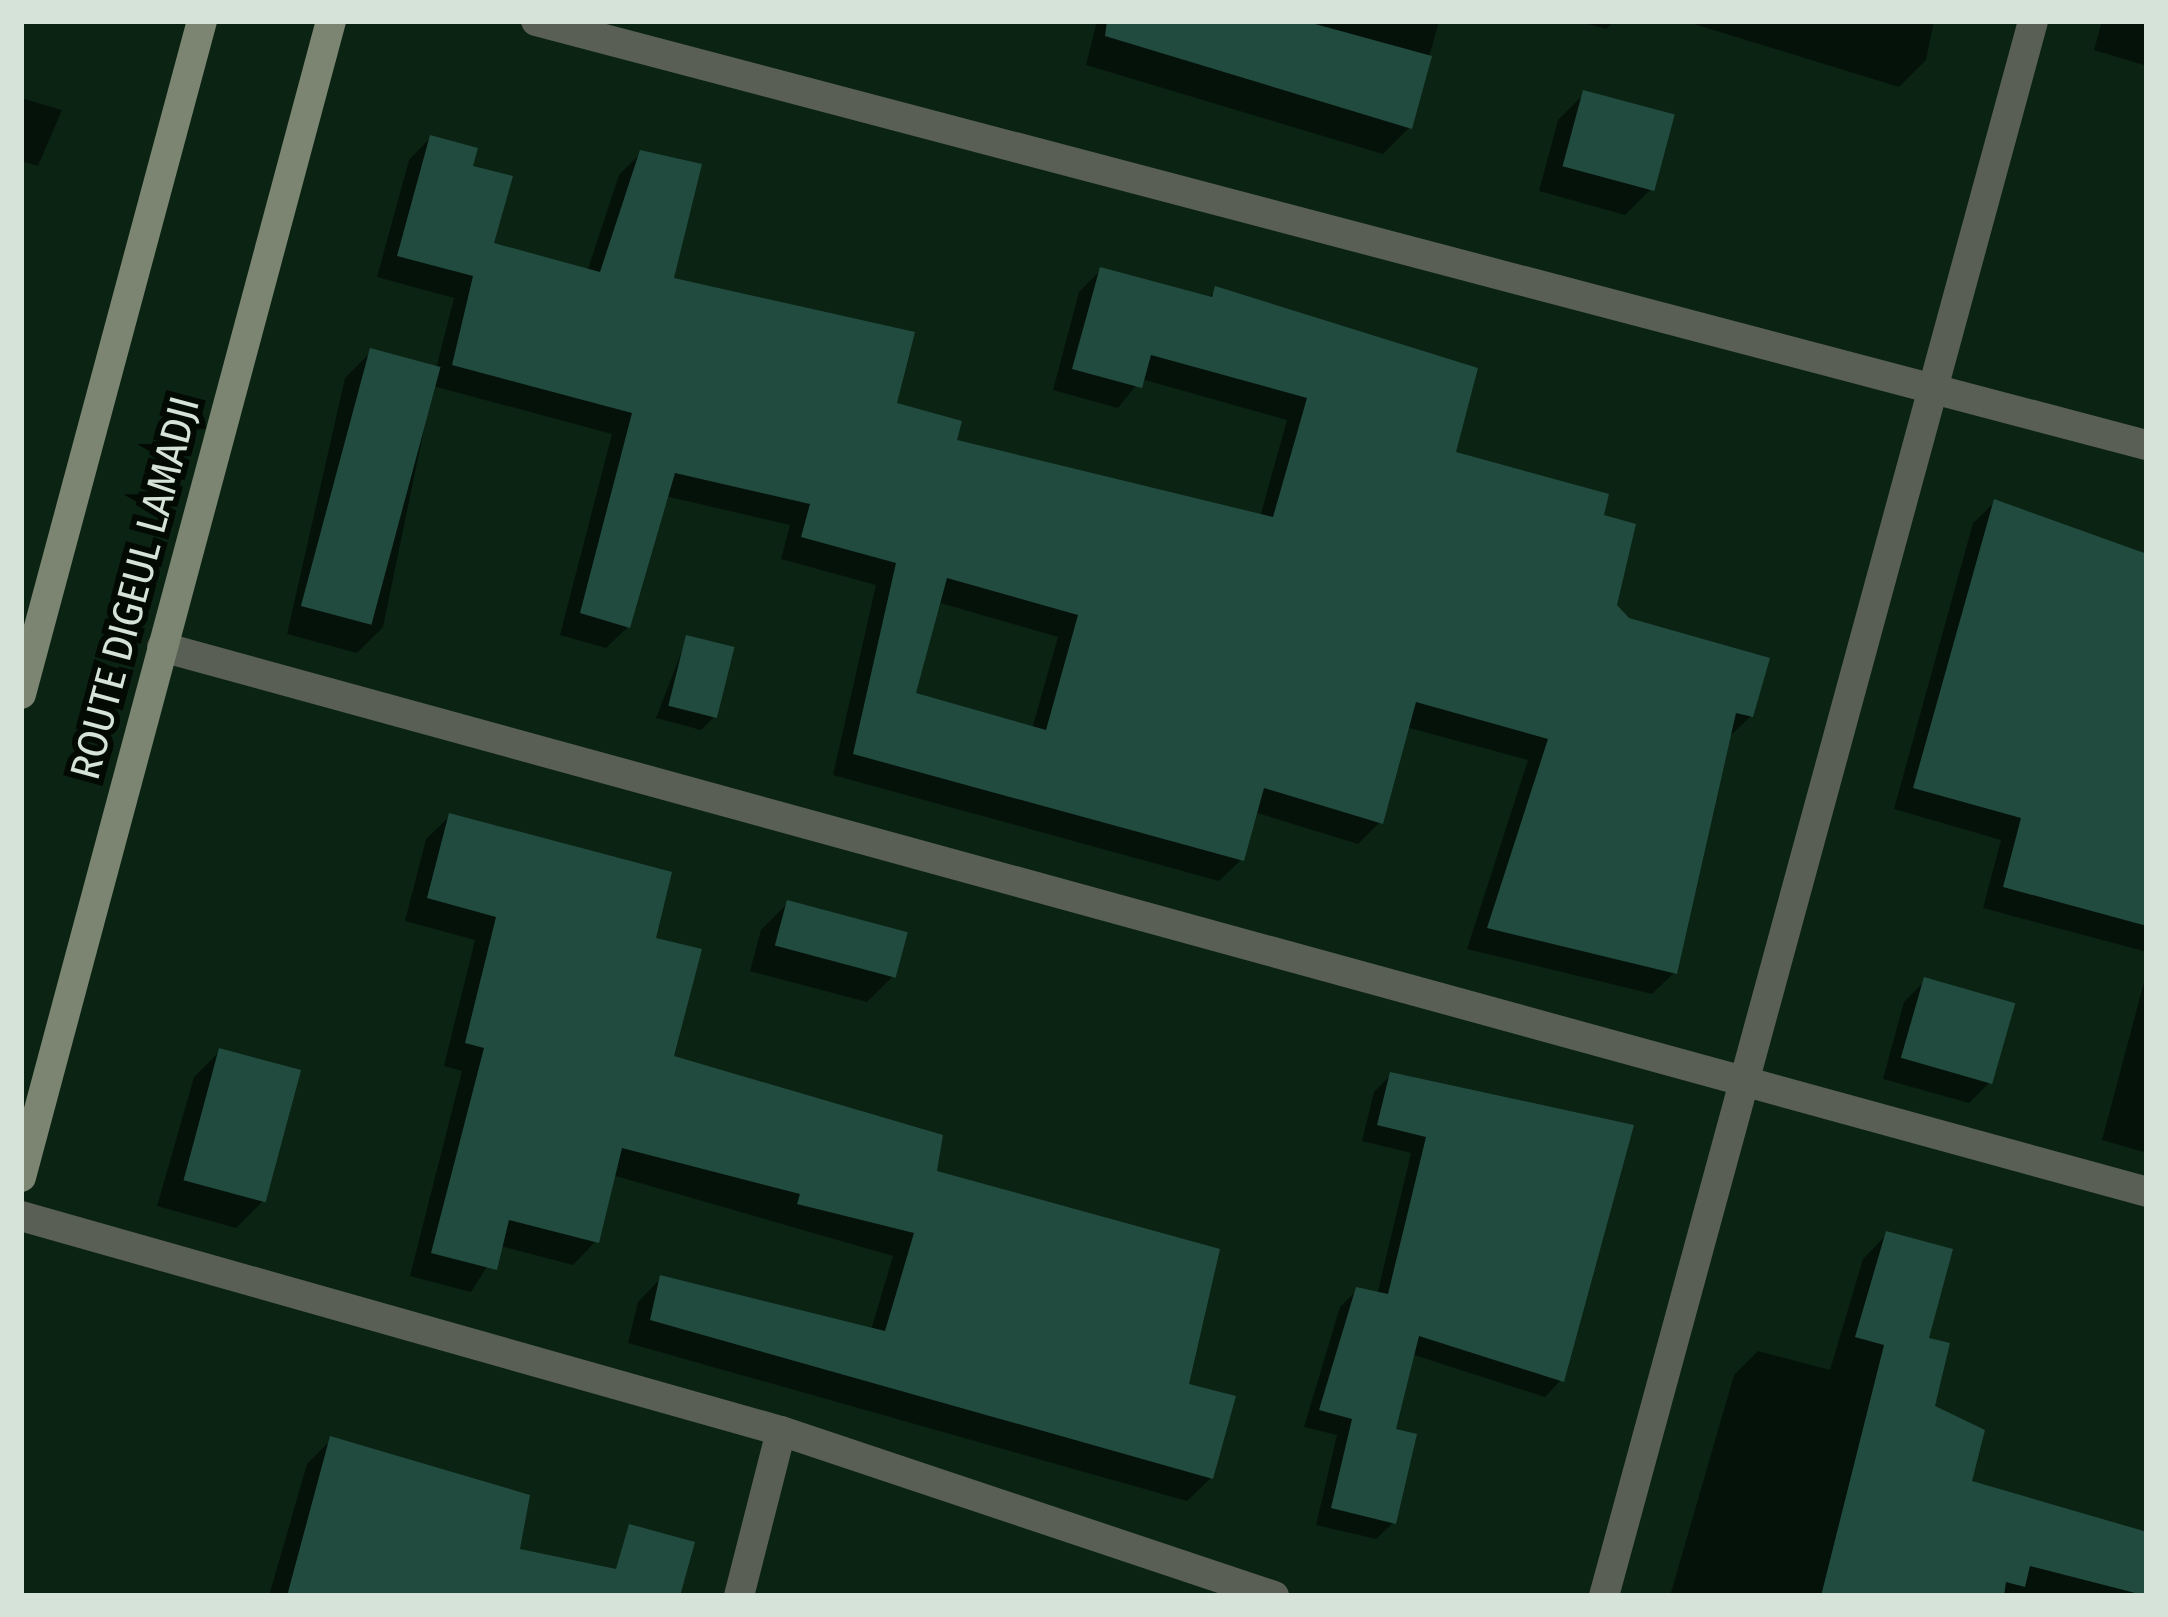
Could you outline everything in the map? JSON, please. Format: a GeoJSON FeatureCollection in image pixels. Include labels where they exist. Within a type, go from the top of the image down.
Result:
{"type":"FeatureCollection","features":[{"type":"Feature","properties":{"kind":"main road"},"geometry":{"type":"LineString","coordinates":[[21,694],[202,21]]}},
{"type":"Feature","properties":{"kind":"main road","name":"ROUTE DIGEUL LAMADJI"},"geometry":{"type":"LineString","coordinates":[[21,1177],[331,21]]}},
{"type":"Feature","properties":{"kind":"street"},"geometry":{"type":"LineString","coordinates":[[536,21],[2147,445]]}},
{"type":"Feature","properties":{"kind":"street"},"geometry":{"type":"LineString","coordinates":[[1604,1596],[1741,1082],[1938,387],[2033,21]]}},
{"type":"Feature","properties":{"kind":"street"},"geometry":{"type":"LineString","coordinates":[[163,647],[2147,1192]]}},
{"type":"Feature","properties":{"kind":"street"},"geometry":{"type":"LineString","coordinates":[[21,1216],[781,1431],[1274,1596]]}},
{"type":"Feature","properties":{"kind":"street"},"geometry":{"type":"LineString","coordinates":[[740,1596],[781,1431]]}},
{"type":"Feature","properties":{"kind":"building"},"geometry":{"type":"Polygon","coordinates":[[[1107,21],[1304,21],[1432,56],[1412,129],[1105,36],[1107,21]]]}},
{"type":"Feature","properties":{"kind":"building"},"geometry":{"type":"Polygon","coordinates":[[[1583,90],[1675,115],[1654,191],[1563,166],[1583,90]]]}},
{"type":"Feature","properties":{"kind":"building"},"geometry":{"type":"Polygon","coordinates":[[[430,135],[478,148],[473,166],[513,176],[494,243],[600,272],[640,150],[702,164],[674,278],[915,332],[897,403],[962,421],[957,440],[1273,517],[1307,398],[1151,355],[1142,388],[1072,369],[1100,267],[1212,297],[1215,286],[1478,368],[1456,452],[1609,494],[1604,515],[1636,524],[1617,605],[1629,618],[1770,658],[1753,717],[1736,713],[1677,974],[1487,928],[1548,739],[1416,702],[1383,824],[1264,788],[1244,861],[853,754],[896,563],[801,537],[810,504],[675,473],[630,628],[580,613],[632,413],[452,365],[473,276],[397,256],[430,135]],[[947,578],[916,693],[1046,730],[1078,615],[947,578]]]}},
{"type":"Feature","properties":{"kind":"building"},"geometry":{"type":"Polygon","coordinates":[[[370,348],[441,367],[371,625],[301,606],[370,348]]]}},
{"type":"Feature","properties":{"kind":"building"},"geometry":{"type":"Polygon","coordinates":[[[1994,499],[2147,554],[2147,926],[2003,887],[2021,818],[1913,788],[1994,499]]]}},
{"type":"Feature","properties":{"kind":"building"},"geometry":{"type":"Polygon","coordinates":[[[686,635],[735,647],[717,718],[668,706],[686,635]]]}},
{"type":"Feature","properties":{"kind":"building"},"geometry":{"type":"Polygon","coordinates":[[[449,813],[672,872],[656,938],[702,949],[674,1056],[943,1135],[937,1171],[1220,1249],[1189,1384],[1236,1396],[1213,1479],[650,1320],[660,1275],[885,1331],[914,1233],[797,1204],[800,1194],[622,1148],[599,1243],[509,1220],[497,1270],[431,1253],[484,1048],[465,1043],[496,917],[427,898],[449,813]]]}},
{"type":"Feature","properties":{"kind":"building"},"geometry":{"type":"Polygon","coordinates":[[[787,900],[908,932],[896,978],[775,945],[787,900]]]}},
{"type":"Feature","properties":{"kind":"building"},"geometry":{"type":"Polygon","coordinates":[[[1924,977],[2015,1003],[1992,1084],[1901,1058],[1924,977]]]}},
{"type":"Feature","properties":{"kind":"building"},"geometry":{"type":"Polygon","coordinates":[[[219,1048],[301,1070],[266,1202],[184,1180],[219,1048]]]}},
{"type":"Feature","properties":{"kind":"building"},"geometry":{"type":"Polygon","coordinates":[[[1390,1072],[1634,1125],[1564,1382],[1419,1336],[1396,1429],[1417,1434],[1396,1524],[1331,1508],[1352,1419],[1319,1410],[1356,1287],[1388,1294],[1426,1137],[1377,1125],[1390,1072]]]}},
{"type":"Feature","properties":{"kind":"building"},"geometry":{"type":"Polygon","coordinates":[[[1886,1231],[1953,1249],[1929,1338],[1950,1343],[1935,1406],[1985,1430],[1972,1481],[2147,1532],[2147,1596],[2030,1566],[2025,1587],[2006,1582],[2004,1596],[1821,1596],[1884,1345],[1855,1337],[1886,1231]]]}},
{"type":"Feature","properties":{"kind":"building"},"geometry":{"type":"Polygon","coordinates":[[[330,1436],[530,1495],[520,1549],[616,1569],[629,1524],[695,1542],[680,1596],[287,1596],[330,1436]]]}}]}
